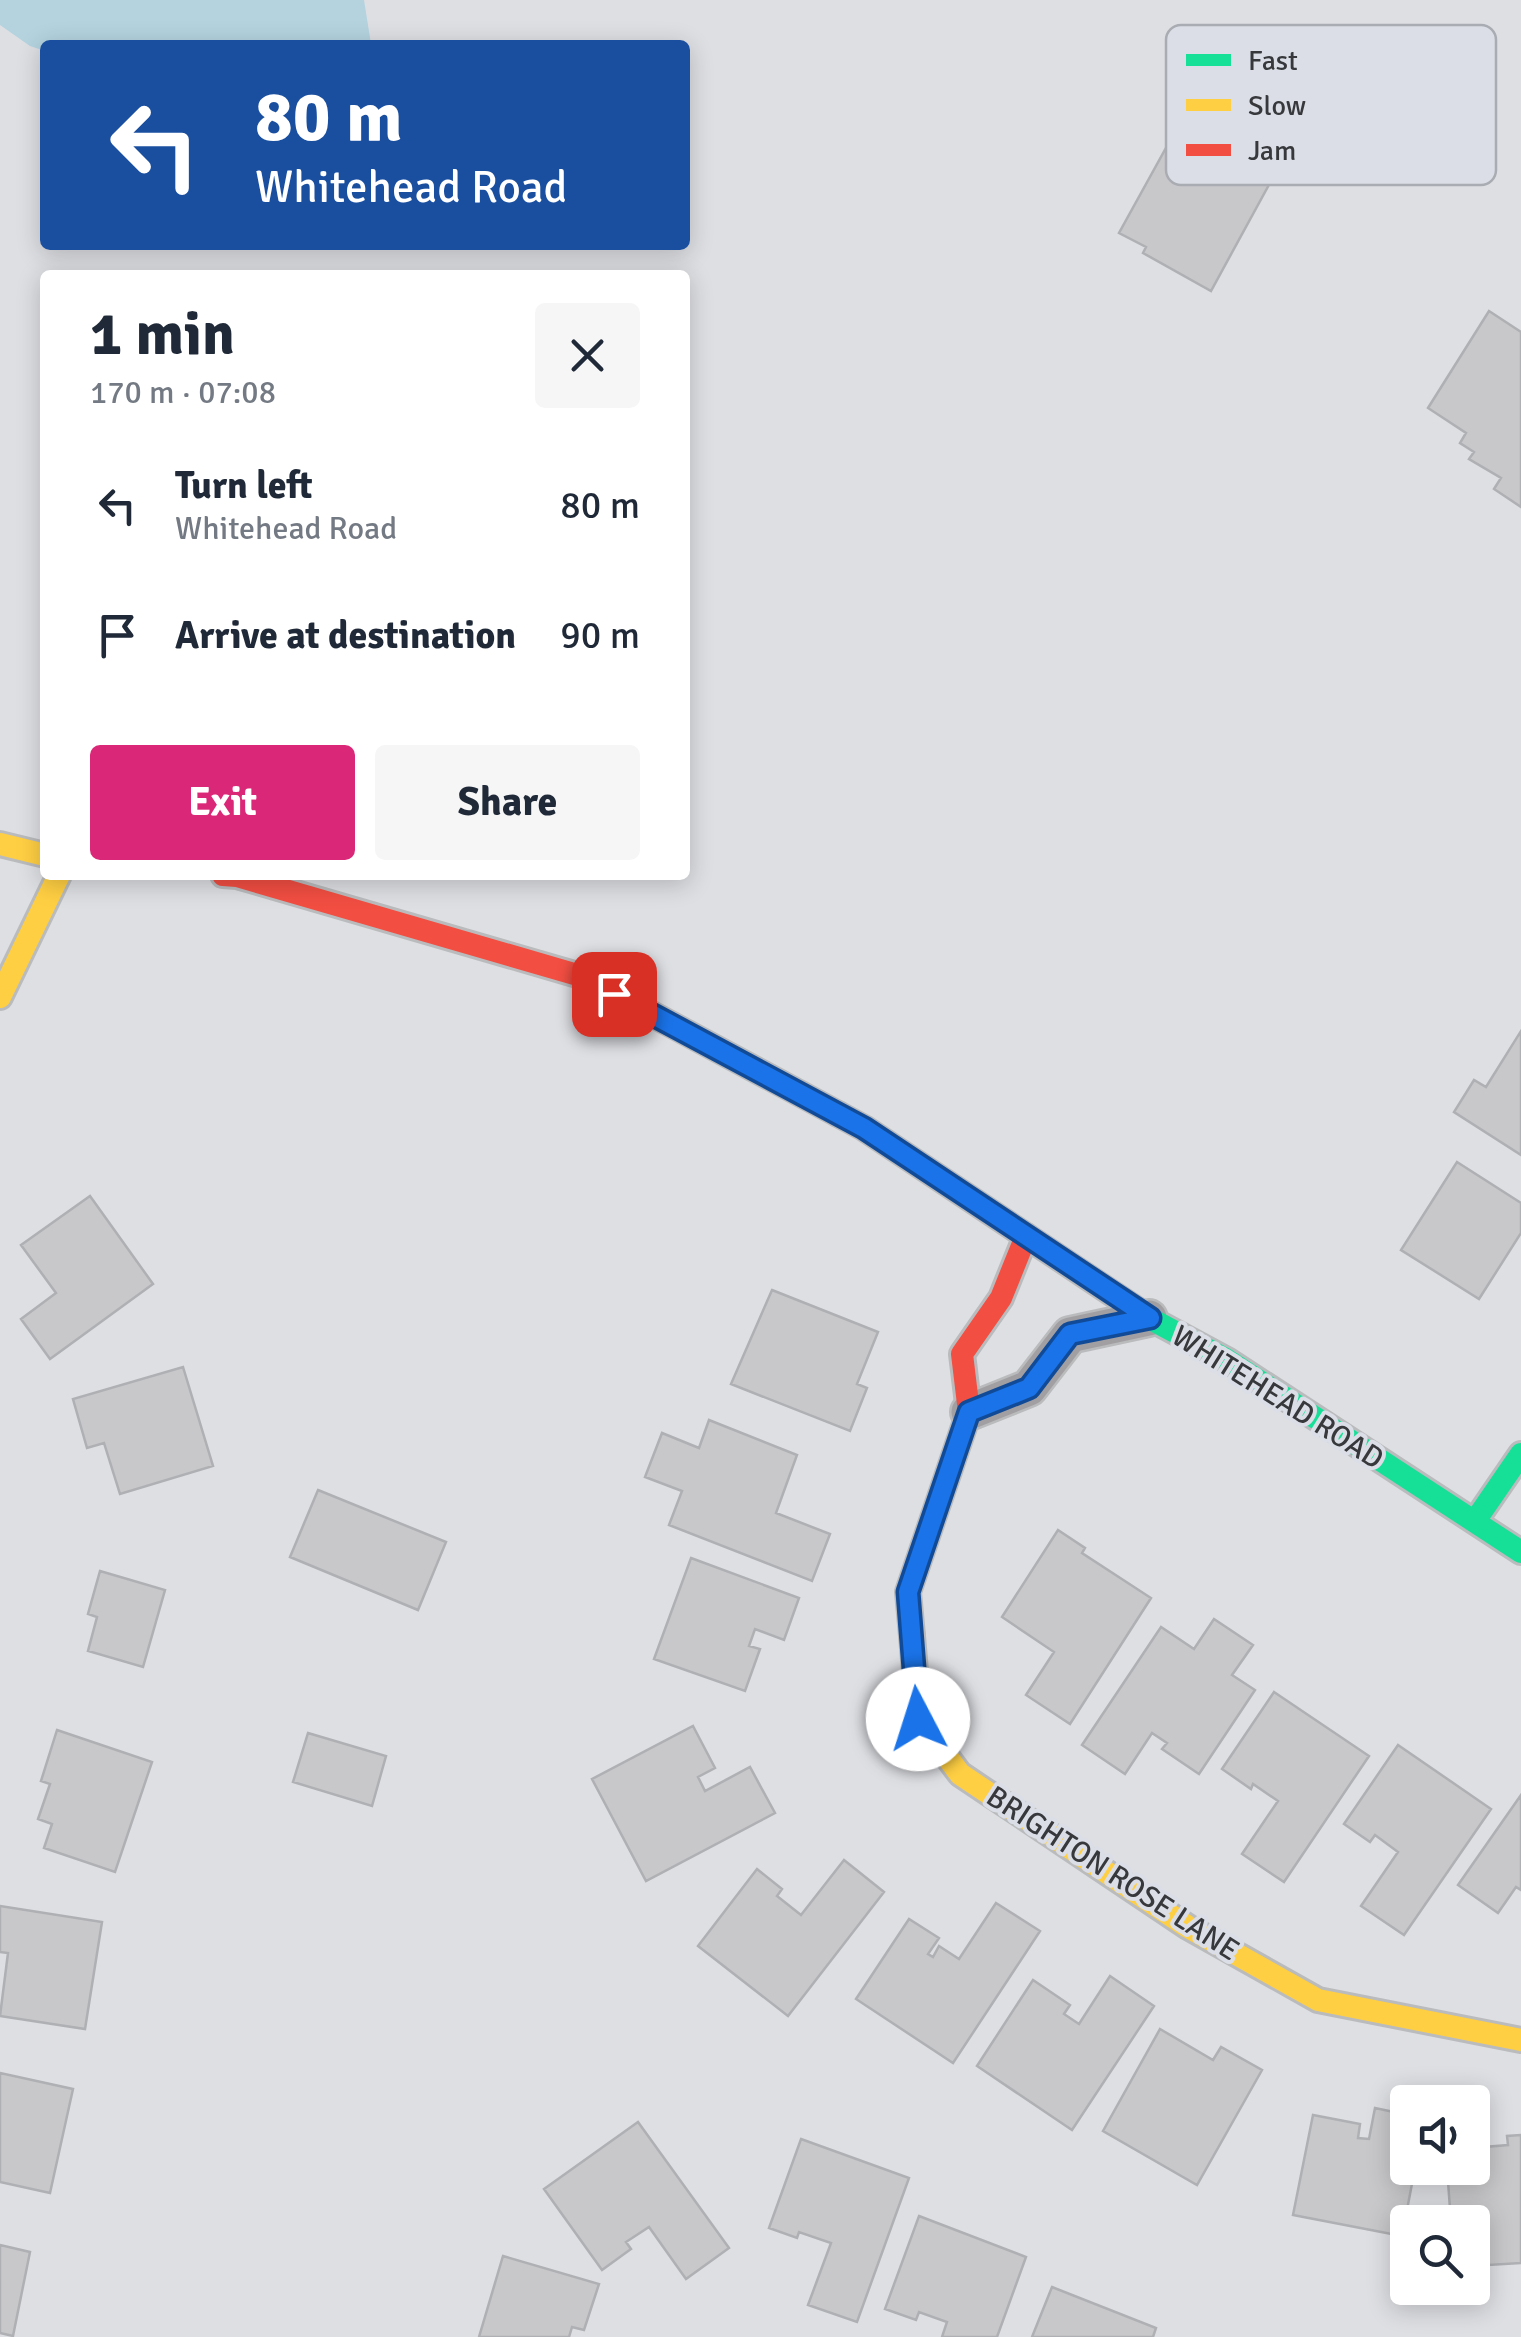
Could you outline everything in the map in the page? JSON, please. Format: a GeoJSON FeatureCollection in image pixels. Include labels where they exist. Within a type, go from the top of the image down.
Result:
{"type":"FeatureCollection","features":[{"type":"Feature","properties":{"kind":"street"},"geometry":{"type":"LineString","coordinates":[[0,844],[40,855]]}},
{"type":"Feature","properties":{"kind":"street"},"geometry":{"type":"LineString","coordinates":[[0,997],[57,880]]}},
{"type":"Feature","properties":{"kind":"street","name":"WHITEHEAD ROAD"},"geometry":{"type":"LineString","coordinates":[[251,880],[580,976],[864,1128],[1150,1318],[1228,1360],[1521,1552]]}},
{"type":"Feature","properties":{"kind":"street","name":"BRIGHTON ROSE LANE"},"geometry":{"type":"LineString","coordinates":[[1026,1236],[1000,1298],[962,1354],[969,1412],[908,1592],[918,1719],[960,1774],[1188,1927],[1318,2000],[1521,2040]]}},
{"type":"Feature","properties":{"kind":"street"},"geometry":{"type":"LineString","coordinates":[[969,1412],[1029,1388],[1070,1334],[1150,1318]]}},
{"type":"Feature","properties":{"kind":"street"},"geometry":{"type":"LineString","coordinates":[[1475,1521],[1521,1454]]}},
{"type":"Feature","properties":{"kind":"water"},"geometry":{"type":"Polygon","coordinates":[[[0,0],[364,0],[370,40],[40,40],[40,49],[0,25],[0,0]]]}},
{"type":"Feature","properties":{"kind":"building"},"geometry":{"type":"Polygon","coordinates":[[[1166,148],[1166,185],[1269,185],[1211,291],[1143,253],[1146,247],[1119,233],[1166,148]]]}},
{"type":"Feature","properties":{"kind":"building"},"geometry":{"type":"Polygon","coordinates":[[[1489,311],[1521,332],[1521,507],[1494,489],[1501,478],[1469,459],[1474,452],[1460,443],[1466,433],[1428,408],[1489,311]]]}},
{"type":"Feature","properties":{"kind":"building"},"geometry":{"type":"Polygon","coordinates":[[[1521,1031],[1521,1155],[1454,1112],[1474,1080],[1486,1087],[1521,1031]]]}},
{"type":"Feature","properties":{"kind":"building"},"geometry":{"type":"Polygon","coordinates":[[[1457,1162],[1521,1203],[1521,1233],[1479,1299],[1401,1250],[1457,1162]]]}},
{"type":"Feature","properties":{"kind":"building"},"geometry":{"type":"Polygon","coordinates":[[[90,1196],[153,1284],[50,1359],[21,1319],[56,1293],[21,1245],[90,1196]]]}},
{"type":"Feature","properties":{"kind":"building"},"geometry":{"type":"Polygon","coordinates":[[[772,1290],[878,1332],[857,1384],[867,1388],[850,1431],[731,1384],[772,1290]]]}},
{"type":"Feature","properties":{"kind":"building"},"geometry":{"type":"Polygon","coordinates":[[[183,1367],[213,1466],[120,1494],[104,1443],[87,1448],[73,1399],[183,1367]]]}},
{"type":"Feature","properties":{"kind":"building"},"geometry":{"type":"Polygon","coordinates":[[[709,1420],[797,1455],[776,1513],[830,1534],[812,1581],[669,1525],[682,1491],[645,1477],[662,1433],[699,1448],[709,1420]]]}},
{"type":"Feature","properties":{"kind":"building"},"geometry":{"type":"Polygon","coordinates":[[[318,1490],[446,1542],[418,1610],[290,1557],[318,1490]]]}},
{"type":"Feature","properties":{"kind":"building"},"geometry":{"type":"Polygon","coordinates":[[[1058,1530],[1085,1548],[1082,1553],[1151,1598],[1070,1724],[1026,1695],[1054,1652],[1002,1617],[1058,1530]]]}},
{"type":"Feature","properties":{"kind":"building"},"geometry":{"type":"Polygon","coordinates":[[[691,1558],[799,1598],[784,1640],[755,1629],[749,1646],[760,1649],[745,1691],[654,1659],[691,1558]]]}},
{"type":"Feature","properties":{"kind":"building"},"geometry":{"type":"Polygon","coordinates":[[[100,1571],[165,1590],[143,1667],[88,1651],[97,1617],[88,1614],[100,1571]]]}},
{"type":"Feature","properties":{"kind":"building"},"geometry":{"type":"Polygon","coordinates":[[[1214,1619],[1253,1645],[1232,1675],[1255,1690],[1199,1774],[1162,1749],[1167,1743],[1152,1733],[1125,1774],[1082,1745],[1161,1627],[1194,1649],[1214,1619]]]}},
{"type":"Feature","properties":{"kind":"building"},"geometry":{"type":"Polygon","coordinates":[[[1274,1692],[1369,1756],[1284,1882],[1242,1854],[1278,1801],[1222,1769],[1274,1692]]]}},
{"type":"Feature","properties":{"kind":"building"},"geometry":{"type":"Polygon","coordinates":[[[693,1726],[715,1768],[698,1777],[705,1791],[750,1767],[775,1813],[646,1881],[592,1779],[693,1726]]]}},
{"type":"Feature","properties":{"kind":"building"},"geometry":{"type":"Polygon","coordinates":[[[57,1730],[152,1762],[115,1872],[44,1848],[52,1824],[38,1819],[50,1784],[41,1781],[57,1730]]]}},
{"type":"Feature","properties":{"kind":"building"},"geometry":{"type":"Polygon","coordinates":[[[308,1733],[386,1756],[372,1806],[293,1782],[308,1733]]]}},
{"type":"Feature","properties":{"kind":"building"},"geometry":{"type":"Polygon","coordinates":[[[1398,1745],[1491,1809],[1404,1935],[1361,1906],[1398,1852],[1375,1835],[1370,1842],[1344,1824],[1398,1745]]]}},
{"type":"Feature","properties":{"kind":"building"},"geometry":{"type":"Polygon","coordinates":[[[1521,1795],[1521,1890],[1516,1887],[1498,1913],[1458,1885],[1521,1795]]]}},
{"type":"Feature","properties":{"kind":"building"},"geometry":{"type":"Polygon","coordinates":[[[844,1860],[884,1892],[788,2016],[698,1946],[757,1869],[782,1889],[777,1896],[801,1915],[844,1860]]]}},
{"type":"Feature","properties":{"kind":"building"},"geometry":{"type":"Polygon","coordinates":[[[996,1903],[1040,1931],[953,2063],[856,1999],[909,1919],[939,1938],[928,1954],[933,1957],[939,1946],[959,1959],[996,1903]]]}},
{"type":"Feature","properties":{"kind":"building"},"geometry":{"type":"Polygon","coordinates":[[[0,1906],[102,1922],[85,2029],[0,2016],[8,1953],[0,1952],[0,1906]]]}},
{"type":"Feature","properties":{"kind":"building"},"geometry":{"type":"Polygon","coordinates":[[[1110,1976],[1154,2006],[1072,2130],[977,2066],[1033,1980],[1070,2005],[1064,2014],[1079,2024],[1110,1976]]]}},
{"type":"Feature","properties":{"kind":"building"},"geometry":{"type":"Polygon","coordinates":[[[1160,2029],[1213,2060],[1221,2047],[1262,2070],[1197,2185],[1103,2131],[1160,2029]]]}},
{"type":"Feature","properties":{"kind":"building"},"geometry":{"type":"Polygon","coordinates":[[[0,2073],[73,2089],[50,2193],[0,2182],[0,2073]]]}},
{"type":"Feature","properties":{"kind":"building"},"geometry":{"type":"Polygon","coordinates":[[[1375,2108],[1390,2111],[1390,2185],[1412,2185],[1408,2205],[1390,2205],[1390,2234],[1293,2215],[1313,2115],[1360,2124],[1358,2138],[1369,2139],[1375,2108]]]}},
{"type":"Feature","properties":{"kind":"building"},"geometry":{"type":"Polygon","coordinates":[[[638,2122],[729,2248],[686,2279],[649,2227],[626,2242],[631,2249],[602,2270],[544,2189],[638,2122]]]}},
{"type":"Feature","properties":{"kind":"building"},"geometry":{"type":"Polygon","coordinates":[[[1521,2135],[1521,2263],[1490,2265],[1490,2205],[1450,2205],[1448,2185],[1490,2185],[1490,2146],[1508,2145],[1507,2136],[1521,2135]]]}},
{"type":"Feature","properties":{"kind":"building"},"geometry":{"type":"Polygon","coordinates":[[[801,2139],[909,2178],[857,2322],[808,2305],[831,2243],[799,2232],[797,2238],[769,2228],[801,2139]]]}},
{"type":"Feature","properties":{"kind":"building"},"geometry":{"type":"Polygon","coordinates":[[[919,2216],[1026,2257],[997,2337],[942,2337],[947,2322],[919,2312],[916,2320],[885,2309],[919,2216]]]}},
{"type":"Feature","properties":{"kind":"building"},"geometry":{"type":"Polygon","coordinates":[[[0,2245],[30,2252],[13,2336],[0,2333],[0,2245]]]}},
{"type":"Feature","properties":{"kind":"building"},"geometry":{"type":"Polygon","coordinates":[[[503,2256],[599,2284],[584,2330],[572,2327],[569,2337],[479,2337],[503,2256]]]}},
{"type":"Feature","properties":{"kind":"building"},"geometry":{"type":"Polygon","coordinates":[[[1052,2287],[1156,2328],[1153,2337],[1032,2337],[1052,2287]]]}},
{"type":"Feature","properties":{"kind":"traffic: fast"},"geometry":{"type":"LineString","coordinates":[[838,1114],[1149,1318],[1227,1360],[1521,1552]]}},
{"type":"Feature","properties":{"kind":"traffic: fast"},"geometry":{"type":"LineString","coordinates":[[1475,1521],[1521,1454]]}},
{"type":"Feature","properties":{"kind":"traffic: slow"},"geometry":{"type":"LineString","coordinates":[[0,844],[40,854]]}},
{"type":"Feature","properties":{"kind":"traffic: slow"},"geometry":{"type":"LineString","coordinates":[[0,997],[57,880]]}},
{"type":"Feature","properties":{"kind":"traffic: slow"},"geometry":{"type":"LineString","coordinates":[[912,1636],[919,1719],[960,1774],[1188,1927],[1318,2000],[1521,2040]]}},
{"type":"Feature","properties":{"kind":"traffic: jam"},"geometry":{"type":"LineString","coordinates":[[251,880],[581,976],[838,1114]]}},
{"type":"Feature","properties":{"kind":"traffic: jam"},"geometry":{"type":"LineString","coordinates":[[912,1636],[908,1592],[969,1412],[962,1354],[1001,1298],[1026,1236]]}},
{"type":"Feature","properties":{"kind":"route"},"geometry":{"type":"LineString","coordinates":[[614,994],[864,1128],[1150,1318],[1070,1334],[1029,1388],[969,1412],[908,1592],[918,1719]]}}]}
